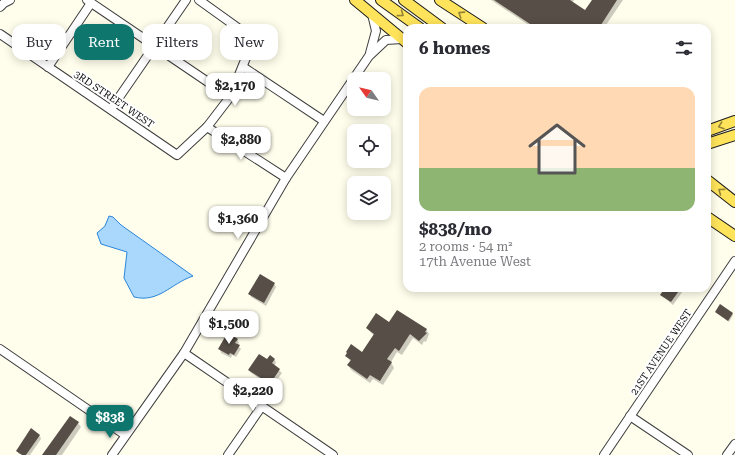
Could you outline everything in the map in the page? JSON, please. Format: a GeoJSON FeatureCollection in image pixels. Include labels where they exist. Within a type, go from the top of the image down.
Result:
{"type":"FeatureCollection","features":[{"type":"Feature","properties":{"kind":"main road"},"geometry":{"type":"LineString","coordinates":[[355,0],[403,39]]}},
{"type":"Feature","properties":{"kind":"main road"},"geometry":{"type":"LineString","coordinates":[[381,0],[414,24]]}},
{"type":"Feature","properties":{"kind":"main road"},"geometry":{"type":"LineString","coordinates":[[404,0],[437,24]]}},
{"type":"Feature","properties":{"kind":"main road"},"geometry":{"type":"LineString","coordinates":[[440,0],[476,24]]}},
{"type":"Feature","properties":{"kind":"main road"},"geometry":{"type":"LineString","coordinates":[[711,129],[735,121]]}},
{"type":"Feature","properties":{"kind":"main road"},"geometry":{"type":"LineString","coordinates":[[711,143],[735,135]]}},
{"type":"Feature","properties":{"kind":"main road"},"geometry":{"type":"LineString","coordinates":[[711,183],[735,202]]}},
{"type":"Feature","properties":{"kind":"main road"},"geometry":{"type":"LineString","coordinates":[[711,220],[735,236]]}},
{"type":"Feature","properties":{"kind":"street"},"geometry":{"type":"LineString","coordinates":[[0,7],[10,0]]}},
{"type":"Feature","properties":{"kind":"street"},"geometry":{"type":"LineString","coordinates":[[169,24],[186,0]]}},
{"type":"Feature","properties":{"kind":"street"},"geometry":{"type":"LineString","coordinates":[[200,0],[252,38],[252,43],[230,97],[207,127],[286,178]]}},
{"type":"Feature","properties":{"kind":"street"},"geometry":{"type":"LineString","coordinates":[[48,67],[89,2],[142,38]]}},
{"type":"Feature","properties":{"kind":"street"},"geometry":{"type":"LineString","coordinates":[[369,56],[376,31],[372,14]]}},
{"type":"Feature","properties":{"kind":"street","name":"3RD STREET WEST"},"geometry":{"type":"LineString","coordinates":[[0,34],[177,155],[207,127]]}},
{"type":"Feature","properties":{"kind":"street"},"geometry":{"type":"LineString","coordinates":[[112,455],[184,353],[286,178],[369,56],[386,40],[403,41]]}},
{"type":"Feature","properties":{"kind":"street"},"geometry":{"type":"LineString","coordinates":[[111,109],[144,60]]}},
{"type":"Feature","properties":{"kind":"street"},"geometry":{"type":"LineString","coordinates":[[175,60],[230,97]]}},
{"type":"Feature","properties":{"kind":"street"},"geometry":{"type":"LineString","coordinates":[[243,67],[324,121]]}},
{"type":"Feature","properties":{"kind":"street","name":"21ST AVENUE WEST"},"geometry":{"type":"LineString","coordinates":[[604,455],[735,261]]}},
{"type":"Feature","properties":{"kind":"street"},"geometry":{"type":"LineString","coordinates":[[0,349],[125,435]]}},
{"type":"Feature","properties":{"kind":"street"},"geometry":{"type":"LineString","coordinates":[[184,353],[334,455]]}},
{"type":"Feature","properties":{"kind":"street"},"geometry":{"type":"LineString","coordinates":[[228,455],[262,406]]}},
{"type":"Feature","properties":{"kind":"street"},"geometry":{"type":"LineString","coordinates":[[630,416],[688,455]]}},
{"type":"Feature","properties":{"kind":"street"},"geometry":{"type":"LineString","coordinates":[[727,455],[735,444]]}},
{"type":"Feature","properties":{"kind":"water"},"geometry":{"type":"Polygon","coordinates":[[[109,216],[113,217],[121,225],[193,276],[158,295],[143,298],[134,297],[124,278],[127,252],[101,244],[97,233],[105,226],[109,216]]]}},
{"type":"Feature","properties":{"kind":"building"},"geometry":{"type":"Polygon","coordinates":[[[494,0],[570,0],[585,10],[592,0],[617,0],[602,24],[530,24],[494,0]]]}},
{"type":"Feature","properties":{"kind":"building"},"geometry":{"type":"Polygon","coordinates":[[[260,274],[275,283],[264,303],[248,294],[260,274]]]}},
{"type":"Feature","properties":{"kind":"building"},"geometry":{"type":"Polygon","coordinates":[[[662,292],[678,292],[671,302],[660,295],[662,292]]]}},
{"type":"Feature","properties":{"kind":"building"},"geometry":{"type":"Polygon","coordinates":[[[720,304],[733,313],[728,321],[715,312],[720,304]]]}},
{"type":"Feature","properties":{"kind":"building"},"geometry":{"type":"Polygon","coordinates":[[[397,310],[427,329],[425,332],[427,333],[419,341],[410,334],[399,351],[395,348],[387,359],[392,362],[380,381],[370,375],[367,379],[347,365],[351,360],[345,356],[347,353],[346,352],[351,344],[362,352],[374,334],[366,328],[376,313],[389,322],[397,310]]]}},
{"type":"Feature","properties":{"kind":"building"},"geometry":{"type":"Polygon","coordinates":[[[230,334],[238,339],[235,343],[240,345],[234,355],[230,353],[229,355],[218,349],[225,337],[227,338],[230,334]]]}},
{"type":"Feature","properties":{"kind":"building"},"geometry":{"type":"Polygon","coordinates":[[[259,354],[267,359],[270,355],[275,359],[272,363],[280,369],[270,384],[248,370],[259,354]]]}},
{"type":"Feature","properties":{"kind":"building"},"geometry":{"type":"Polygon","coordinates":[[[70,416],[79,422],[56,455],[42,455],[70,416]]]}},
{"type":"Feature","properties":{"kind":"building"},"geometry":{"type":"Polygon","coordinates":[[[31,428],[40,435],[26,455],[22,455],[16,451],[31,428]]]}}]}
